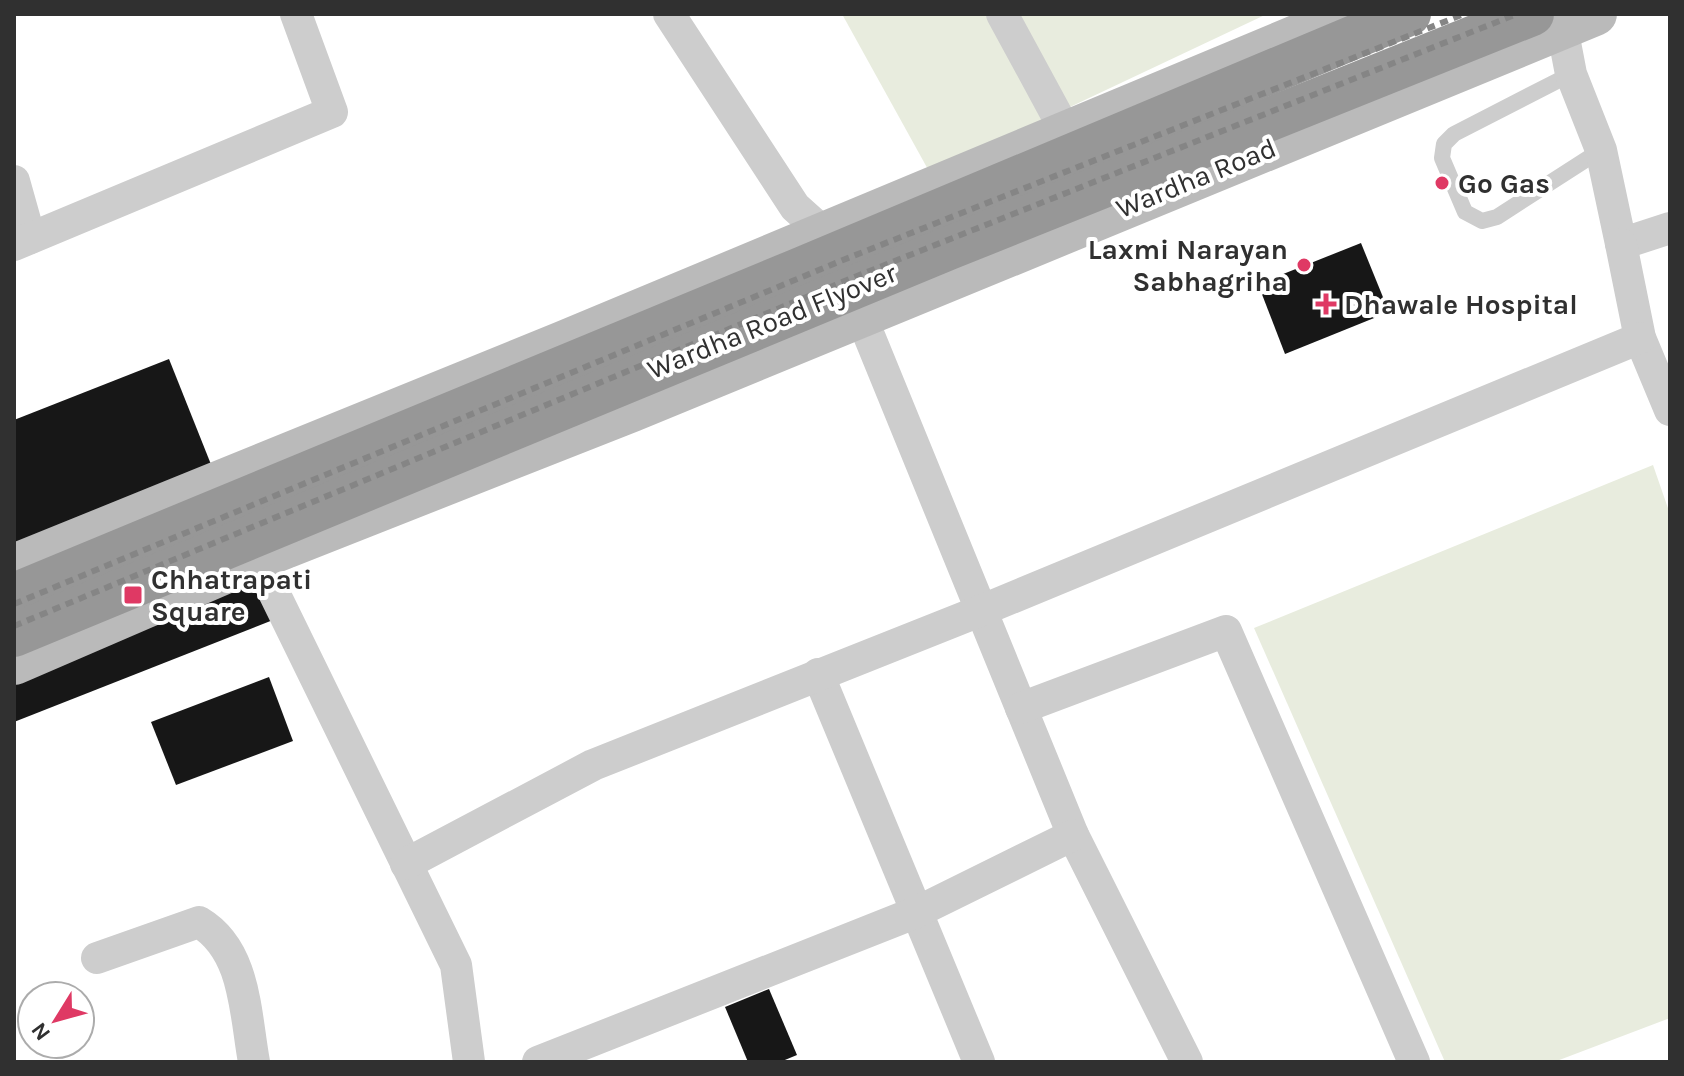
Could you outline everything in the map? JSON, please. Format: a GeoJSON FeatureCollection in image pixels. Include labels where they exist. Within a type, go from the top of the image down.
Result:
{"type":"FeatureCollection","features":[{"type":"Feature","properties":{"kind":"highway","name":"Wardha Road Flyover"},"geometry":{"type":"LineString","coordinates":[[14,595],[825,260],[1409,14]]}},
{"type":"Feature","properties":{"kind":"highway","name":"Wardha Road Flyover"},"geometry":{"type":"LineString","coordinates":[[14,635],[934,254],[1563,18]]}},
{"type":"Feature","properties":{"kind":"street"},"geometry":{"type":"LineString","coordinates":[[14,181],[22,241],[332,112],[296,14]]}},
{"type":"Feature","properties":{"kind":"street"},"geometry":{"type":"LineString","coordinates":[[669,14],[795,207],[824,233]]}},
{"type":"Feature","properties":{"kind":"street"},"geometry":{"type":"LineString","coordinates":[[1002,14],[1066,132]]}},
{"type":"Feature","properties":{"kind":"street"},"geometry":{"type":"LineString","coordinates":[[14,566],[1351,14]]}},
{"type":"Feature","properties":{"kind":"street"},"geometry":{"type":"LineString","coordinates":[[1563,18],[1571,74],[1601,150],[1640,338],[1670,410]]}},
{"type":"Feature","properties":{"kind":"street","name":"Wardha Road"},"geometry":{"type":"LineString","coordinates":[[14,663],[257,558],[618,416],[861,316],[1563,18]]}},
{"type":"Feature","properties":{"kind":"street"},"geometry":{"type":"LineString","coordinates":[[1621,244],[1670,228]]}},
{"type":"Feature","properties":{"kind":"street"},"geometry":{"type":"LineString","coordinates":[[861,316],[1073,835],[1187,1062]]}},
{"type":"Feature","properties":{"kind":"street"},"geometry":{"type":"LineString","coordinates":[[406,864],[593,765],[980,611],[1640,338]]}},
{"type":"Feature","properties":{"kind":"street"},"geometry":{"type":"LineString","coordinates":[[257,558],[456,965],[469,1062]]}},
{"type":"Feature","properties":{"kind":"street"},"geometry":{"type":"LineString","coordinates":[[1021,708],[1226,631],[1414,1062]]}},
{"type":"Feature","properties":{"kind":"street"},"geometry":{"type":"LineString","coordinates":[[818,674],[979,1062]]}},
{"type":"Feature","properties":{"kind":"street"},"geometry":{"type":"LineString","coordinates":[[538,1062],[917,912],[1073,835]]}},
{"type":"Feature","properties":{"kind":"street"},"geometry":{"type":"LineString","coordinates":[[97,958],[199,922],[208,927],[219,937],[237,965],[254,1062]]}},
{"type":"Feature","properties":{"kind":"lane"},"geometry":{"type":"LineString","coordinates":[[1571,74],[1454,134],[1444,144],[1442,158],[1465,212],[1482,221],[1497,217],[1601,150]]}},
{"type":"Feature","properties":{"kind":"shaded area"},"geometry":{"type":"Polygon","coordinates":[[[842,14],[1267,14],[930,173],[842,14]]]}},
{"type":"Feature","properties":{"kind":"shaded area"},"geometry":{"type":"Polygon","coordinates":[[[1653,465],[1670,514],[1670,1018],[1554,1062],[1445,1062],[1254,628],[1653,465]]]}},
{"type":"Feature","properties":{"kind":"building"},"geometry":{"type":"Polygon","coordinates":[[[1361,243],[1389,312],[1285,354],[1258,284],[1361,243]]]}},
{"type":"Feature","properties":{"kind":"building"},"geometry":{"type":"Polygon","coordinates":[[[169,359],[273,620],[14,722],[14,420],[169,359]]]}},
{"type":"Feature","properties":{"kind":"building"},"geometry":{"type":"Polygon","coordinates":[[[269,677],[293,741],[176,785],[151,722],[269,677]]]}},
{"type":"Feature","properties":{"kind":"building"},"geometry":{"type":"Polygon","coordinates":[[[769,989],[797,1055],[780,1062],[748,1062],[725,1007],[769,989]]]}},
{"type":"Feature","properties":{"kind":"railway"},"geometry":{"type":"LineString","coordinates":[[14,604],[843,260],[1464,14]]}},
{"type":"Feature","properties":{"kind":"railway"},"geometry":{"type":"LineString","coordinates":[[14,626],[852,278],[1517,14]]}},
{"type":"Feature","properties":{"kind":"place","name":"Go Gas"},"geometry":{"type":"Point","coordinates":[1442,183]}},
{"type":"Feature","properties":{"kind":"place","name":"Laxmi Narayan Sabhagriha"},"geometry":{"type":"Point","coordinates":[1304,265]}},
{"type":"Feature","properties":{"kind":"place","name":"Dhawale Hospital"},"geometry":{"type":"Point","coordinates":[1326,304]}},
{"type":"Feature","properties":{"kind":"place","name":"Chhatrapati Square"},"geometry":{"type":"Point","coordinates":[133,595]}}]}
